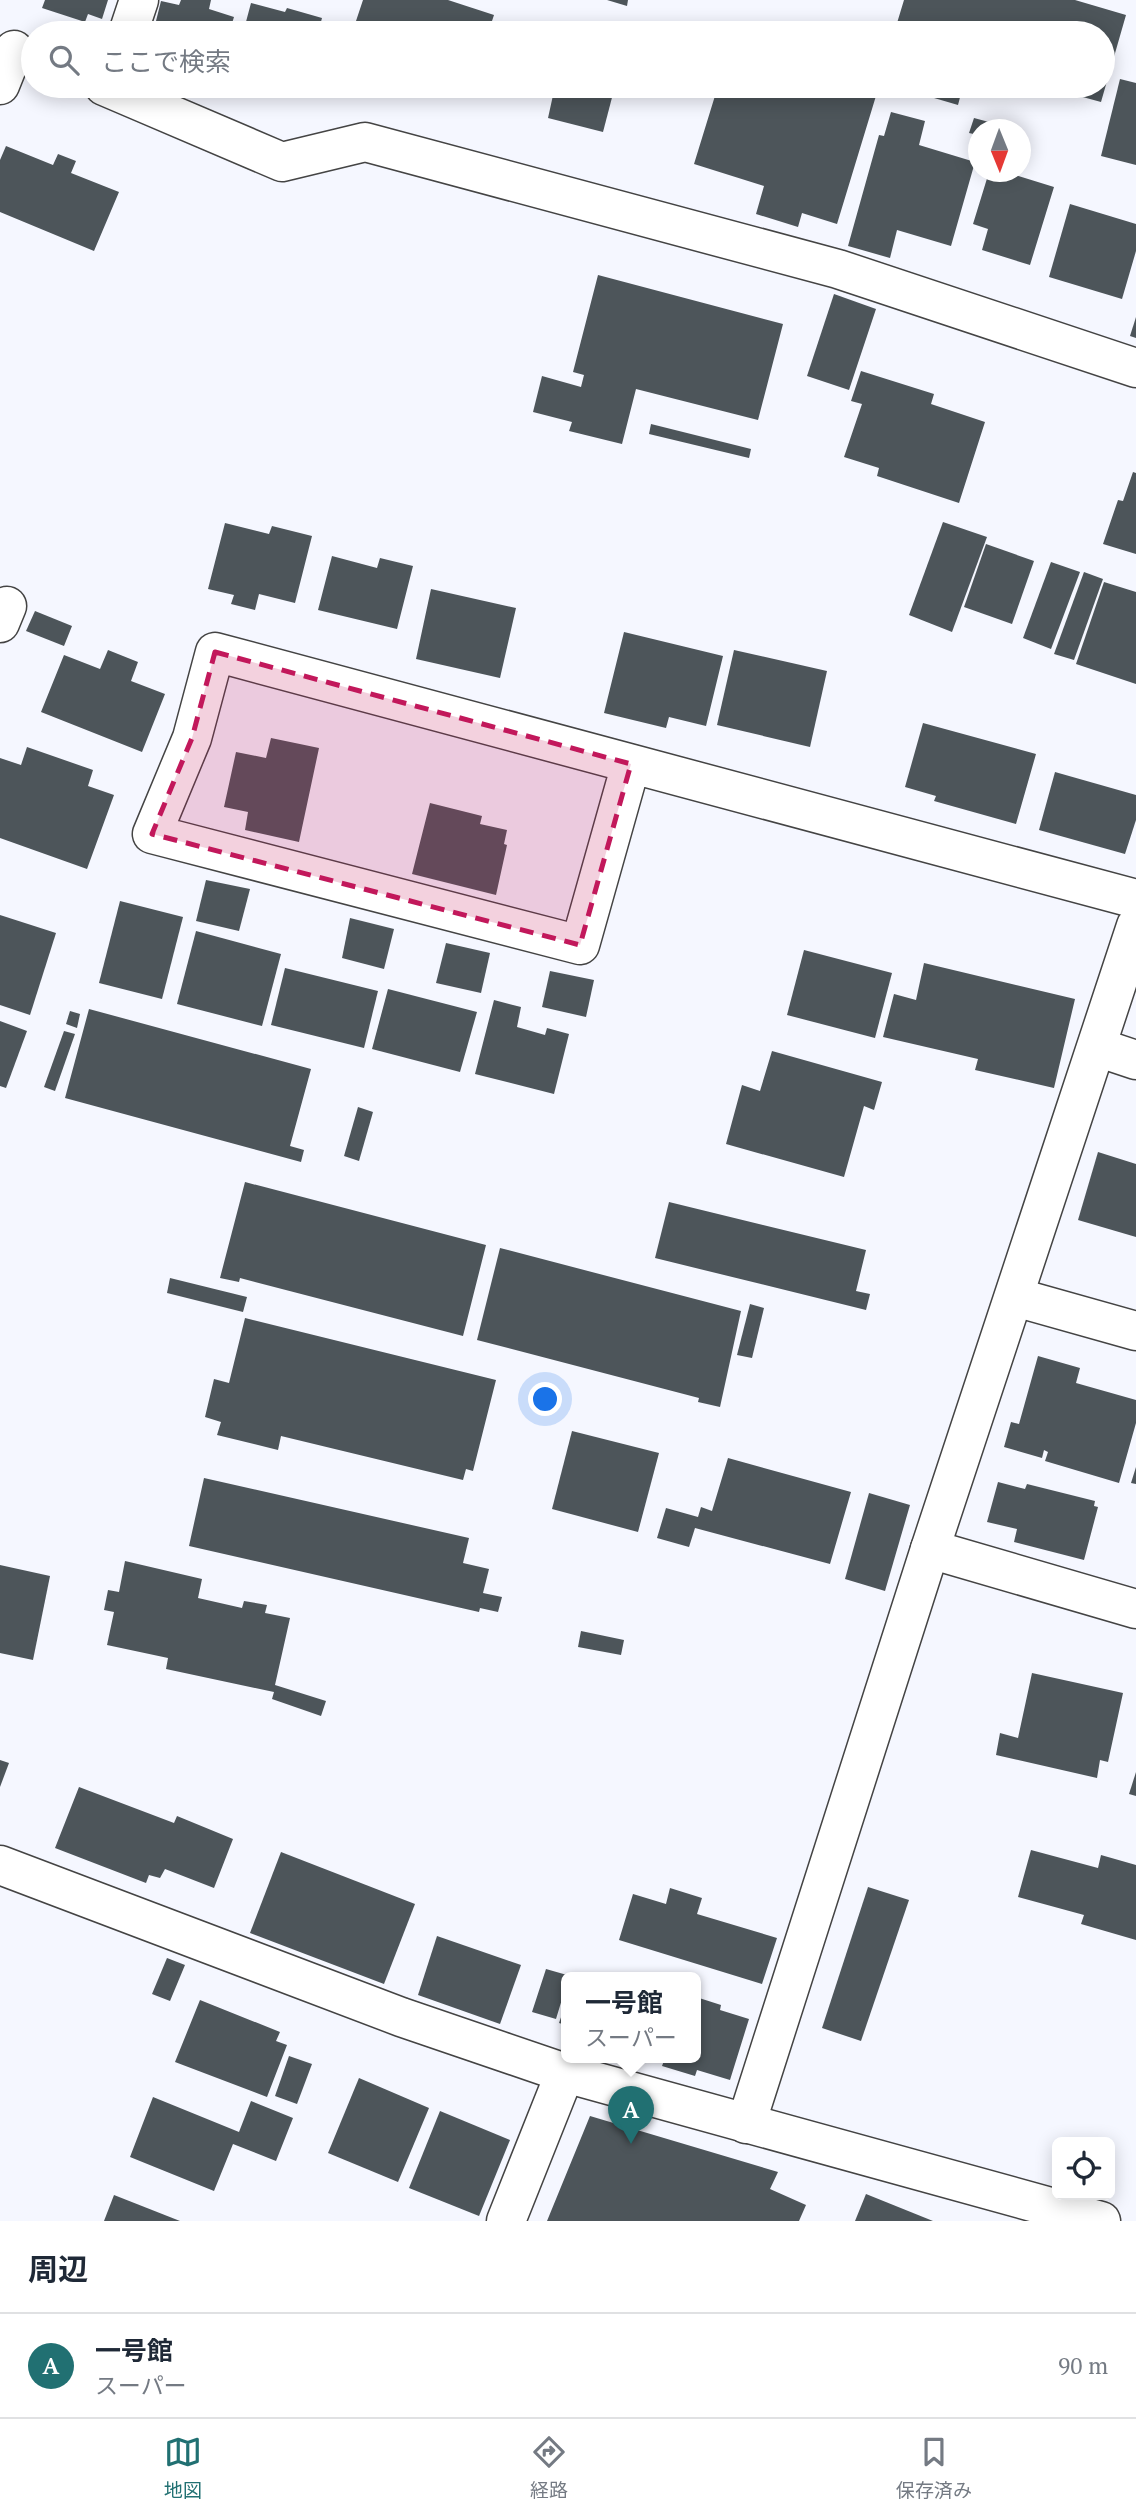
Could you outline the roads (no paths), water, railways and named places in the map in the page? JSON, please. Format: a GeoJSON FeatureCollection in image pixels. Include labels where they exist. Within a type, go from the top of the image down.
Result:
{"type":"FeatureCollection","features":[{"type":"Feature","properties":{"kind":"street"},"geometry":{"type":"LineString","coordinates":[[132,21],[138,0]]}},
{"type":"Feature","properties":{"kind":"street"},"geometry":{"type":"LineString","coordinates":[[0,85],[16,51]]}},
{"type":"Feature","properties":{"kind":"street"},"geometry":{"type":"LineString","coordinates":[[134,98],[282,162],[365,142],[838,270],[1136,369]]}},
{"type":"Feature","properties":{"kind":"street"},"geometry":{"type":"LineString","coordinates":[[631,764],[580,945],[152,834],[192,738],[215,652],[1136,899]]}},
{"type":"Feature","properties":{"kind":"street"},"geometry":{"type":"LineString","coordinates":[[746,2124],[930,1549],[1136,926]]}},
{"type":"Feature","properties":{"kind":"street"},"geometry":{"type":"LineString","coordinates":[[1097,1047],[1136,1060]]}},
{"type":"Feature","properties":{"kind":"street"},"geometry":{"type":"LineString","coordinates":[[1015,1297],[1136,1331]]}},
{"type":"Feature","properties":{"kind":"street"},"geometry":{"type":"LineString","coordinates":[[930,1549],[1136,1609]]}},
{"type":"Feature","properties":{"kind":"street"},"geometry":{"type":"LineString","coordinates":[[0,1865],[388,2012],[565,2073],[746,2124],[1003,2209],[1101,2221]]}},
{"type":"Feature","properties":{"kind":"street"},"geometry":{"type":"LineString","coordinates":[[506,2221],[565,2073]]}},
{"type":"Feature","properties":{"kind":"place","name":"一号館"},"geometry":{"type":"Point","coordinates":[631,2144]}}]}
